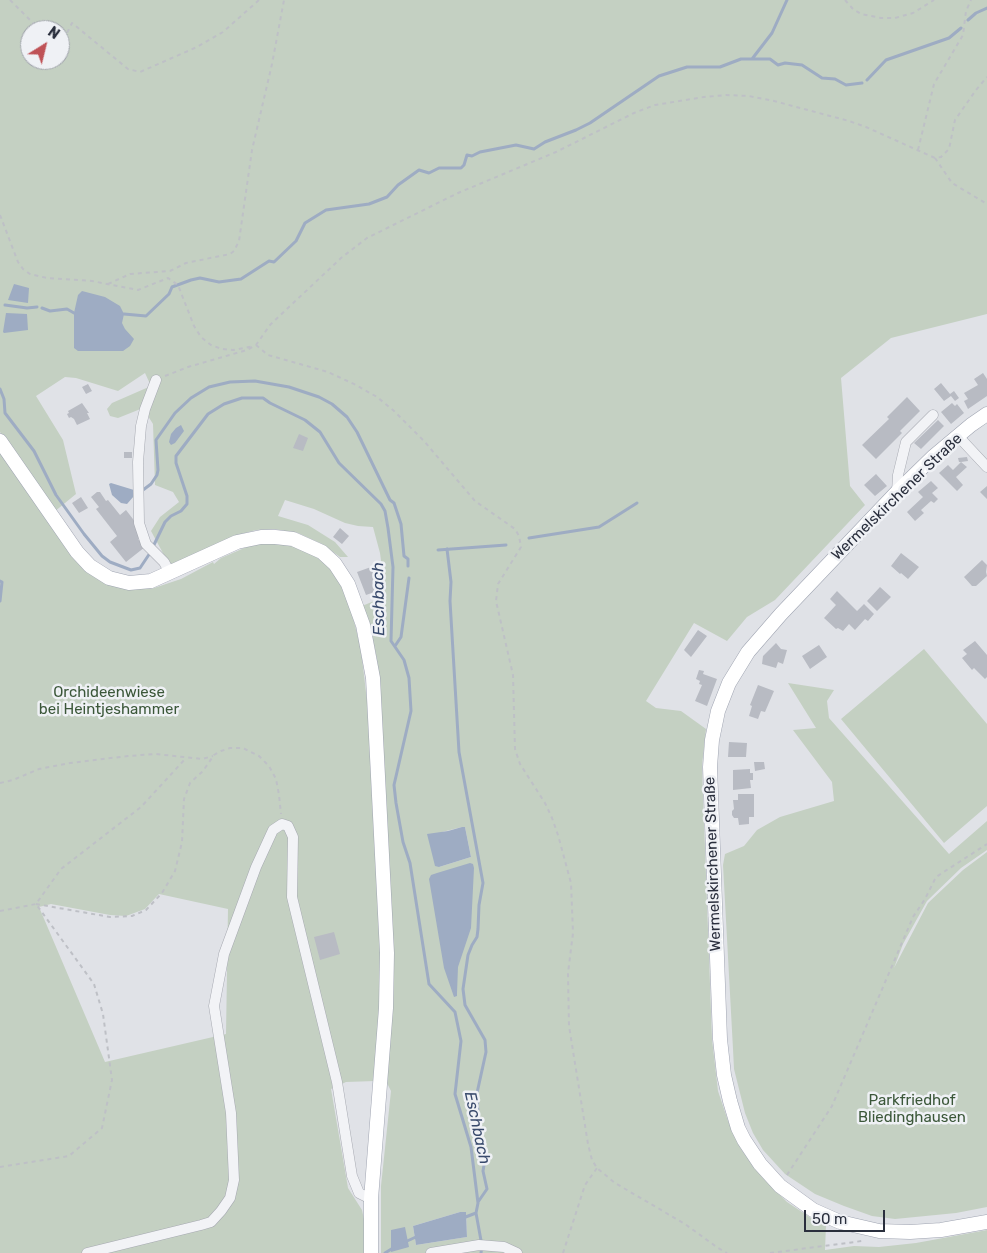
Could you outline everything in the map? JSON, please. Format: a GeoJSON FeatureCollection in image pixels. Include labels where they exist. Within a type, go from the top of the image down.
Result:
{"type":"FeatureCollection","features":[{"type":"Feature","properties":{"kind":"main road","name":"Wermelskirchener Straße"},"geometry":{"type":"LineString","coordinates":[[987,414],[934,456],[897,492],[748,652],[729,682],[718,711],[712,740],[710,790],[720,1039],[724,1075],[734,1116],[744,1140],[760,1164],[780,1186],[822,1215],[855,1227],[879,1231],[926,1231],[987,1222]]}},
{"type":"Feature","properties":{"kind":"main road"},"geometry":{"type":"LineString","coordinates":[[0,441],[71,545],[98,572],[115,580],[137,583],[151,581],[223,548],[245,540],[268,536],[293,539],[322,552],[339,570],[351,592],[363,625],[371,662],[376,717],[387,984],[371,1199],[371,1253]]}},
{"type":"Feature","properties":{"kind":"street"},"geometry":{"type":"LineString","coordinates":[[156,380],[142,418],[138,462],[139,523],[148,546],[164,562],[170,573]]}},
{"type":"Feature","properties":{"kind":"street"},"geometry":{"type":"LineString","coordinates":[[897,492],[900,460],[906,442],[933,416]]}},
{"type":"Feature","properties":{"kind":"street"},"geometry":{"type":"LineString","coordinates":[[958,436],[987,467]]}},
{"type":"Feature","properties":{"kind":"street"},"geometry":{"type":"LineString","coordinates":[[87,1253],[206,1224],[211,1222],[230,1198],[234,1180],[231,1113],[214,1006],[224,954],[256,867],[273,830],[282,824],[288,826],[293,837],[292,897],[337,1082],[352,1176],[359,1193],[371,1199]]}},
{"type":"Feature","properties":{"kind":"street"},"geometry":{"type":"LineString","coordinates":[[431,1253],[483,1246],[504,1247],[517,1253]]}},
{"type":"Feature","properties":{"kind":"path"},"geometry":{"type":"LineString","coordinates":[[10,0],[30,20]]}},
{"type":"Feature","properties":{"kind":"path"},"geometry":{"type":"LineString","coordinates":[[70,27],[72,23],[128,69],[140,72],[197,47],[223,32],[259,0]]}},
{"type":"Feature","properties":{"kind":"path"},"geometry":{"type":"LineString","coordinates":[[108,284],[130,274],[170,271],[186,263],[230,254],[234,251],[239,241],[252,150],[272,64],[284,0]]}},
{"type":"Feature","properties":{"kind":"path"},"geometry":{"type":"LineString","coordinates":[[846,0],[853,9],[861,14],[881,18],[895,18],[913,13],[934,0]]}},
{"type":"Feature","properties":{"kind":"path"},"geometry":{"type":"LineString","coordinates":[[918,150],[934,84],[963,35],[966,11],[971,0]]}},
{"type":"Feature","properties":{"kind":"path"},"geometry":{"type":"LineString","coordinates":[[935,158],[941,157],[949,149],[955,120],[987,77]]}},
{"type":"Feature","properties":{"kind":"path"},"geometry":{"type":"LineString","coordinates":[[156,380],[188,367],[247,350],[256,345],[270,325],[341,258],[367,238],[458,193],[556,152],[627,116],[655,105],[704,97],[726,95],[749,96],[849,121],[935,158],[952,183],[987,204]]}},
{"type":"Feature","properties":{"kind":"path"},"geometry":{"type":"LineString","coordinates":[[0,215],[18,262],[30,274],[47,278],[92,281],[138,290],[165,278],[172,279],[178,285],[194,326],[201,337],[211,345],[233,350],[256,345]]}},
{"type":"Feature","properties":{"kind":"path"},"geometry":{"type":"LineString","coordinates":[[256,345],[268,355],[328,372],[376,397],[393,410],[424,441],[475,501],[515,529],[519,536],[521,547],[498,584],[496,601],[513,675],[515,749],[520,764],[545,803],[552,818],[571,883],[573,933],[568,973],[569,1026],[592,1160],[597,1168],[615,1183],[685,1224],[727,1253]]}},
{"type":"Feature","properties":{"kind":"path"},"geometry":{"type":"LineString","coordinates":[[0,783],[13,780],[39,769],[70,763],[156,754],[202,759],[214,756],[230,748],[243,748],[259,756],[269,766],[276,779],[282,824]]}},
{"type":"Feature","properties":{"kind":"path"},"geometry":{"type":"LineString","coordinates":[[0,911],[36,904],[110,917],[132,916],[146,910],[162,893],[175,871],[182,842],[184,799],[190,783],[203,771],[214,756]]}},
{"type":"Feature","properties":{"kind":"path"},"geometry":{"type":"LineString","coordinates":[[36,904],[61,869],[141,807],[186,758]]}},
{"type":"Feature","properties":{"kind":"path"},"geometry":{"type":"LineString","coordinates":[[780,1186],[832,1106],[914,917],[936,877],[987,844]]}},
{"type":"Feature","properties":{"kind":"path"},"geometry":{"type":"LineString","coordinates":[[0,1167],[69,1156],[102,1128],[112,1080],[103,1014],[94,984],[36,904]]}},
{"type":"Feature","properties":{"kind":"path"},"geometry":{"type":"LineString","coordinates":[[563,1253],[586,1185],[597,1168]]}},
{"type":"Feature","properties":{"kind":"path"},"geometry":{"type":"LineString","coordinates":[[770,1253],[866,1240],[879,1231]]}},
{"type":"Feature","properties":{"kind":"green space"},"geometry":{"type":"Polygon","coordinates":[[[0,0],[987,0],[987,314],[891,338],[841,378],[850,486],[865,505],[775,600],[747,617],[727,641],[694,623],[646,701],[656,708],[681,711],[706,729],[702,766],[712,1039],[718,1091],[728,1121],[741,1149],[762,1177],[787,1202],[811,1218],[826,1225],[825,1250],[854,1246],[879,1247],[916,1243],[987,1230],[987,1253],[381,1253],[381,1186],[391,1091],[386,1081],[391,1016],[382,735],[377,659],[371,632],[362,606],[379,599],[382,588],[383,575],[380,553],[373,527],[345,523],[314,509],[285,500],[278,516],[308,525],[335,542],[348,557],[340,557],[322,544],[298,533],[274,529],[256,530],[234,536],[170,566],[151,531],[160,517],[179,502],[173,492],[155,485],[153,424],[143,408],[118,418],[110,416],[107,409],[112,403],[151,386],[145,373],[118,391],[76,378],[65,377],[36,396],[63,440],[76,494],[54,512],[0,432],[0,0]],[[465,827],[442,832],[439,867],[471,857],[465,827]],[[460,1212],[413,1226],[416,1245],[467,1237],[466,1212],[460,1212]]]}},
{"type":"Feature","properties":{"kind":"green space","name":"Orchideenwiese bei Heintjeshammer"},"geometry":{"type":"Polygon","coordinates":[[[0,450],[83,567],[149,586],[151,589],[181,579],[213,562],[214,564],[221,558],[256,543],[280,543],[304,549],[321,560],[334,572],[343,586],[361,650],[370,726],[381,949],[381,1000],[375,1081],[346,1082],[331,1089],[348,1188],[362,1210],[365,1224],[365,1253],[0,1253],[0,450]],[[159,894],[145,909],[126,916],[110,915],[51,904],[39,907],[105,1062],[226,1034],[228,909],[159,894]]]}},
{"type":"Feature","properties":{"kind":"green space"},"geometry":{"type":"Polygon","coordinates":[[[924,649],[987,724],[987,806],[944,843],[841,719],[924,649]]]}},
{"type":"Feature","properties":{"kind":"green space","name":"Parkfriedhof Bliedinghausen"},"geometry":{"type":"Polygon","coordinates":[[[788,683],[834,690],[827,701],[829,718],[949,854],[987,821],[987,850],[961,868],[927,901],[903,944],[894,968],[928,903],[963,870],[987,852],[987,1207],[956,1213],[895,1219],[872,1216],[844,1206],[815,1194],[785,1174],[763,1150],[753,1133],[745,1113],[734,1069],[723,865],[725,854],[744,846],[757,830],[780,817],[834,801],[832,782],[793,730],[816,728],[788,683]]]}},
{"type":"Feature","properties":{"kind":"water"},"geometry":{"type":"Polygon","coordinates":[[[14,284],[29,288],[28,303],[8,300],[14,284]]]}},
{"type":"Feature","properties":{"kind":"water"},"geometry":{"type":"Polygon","coordinates":[[[82,291],[105,297],[120,306],[124,314],[122,323],[134,339],[130,346],[123,351],[78,351],[74,348],[74,313],[78,295],[82,291]]]}},
{"type":"Feature","properties":{"kind":"water"},"geometry":{"type":"Polygon","coordinates":[[[6,313],[27,314],[28,330],[4,333],[6,313]]]}},
{"type":"Feature","properties":{"kind":"water"},"geometry":{"type":"Polygon","coordinates":[[[181,425],[184,431],[175,443],[171,445],[169,442],[171,434],[181,425]]]}},
{"type":"Feature","properties":{"kind":"water"},"geometry":{"type":"Polygon","coordinates":[[[109,484],[134,490],[134,496],[127,504],[121,503],[112,495],[109,484]]]}},
{"type":"Feature","properties":{"kind":"water"},"geometry":{"type":"Polygon","coordinates":[[[465,827],[471,857],[439,867],[435,866],[427,834],[465,827]]]}},
{"type":"Feature","properties":{"kind":"water"},"geometry":{"type":"Polygon","coordinates":[[[470,863],[473,864],[474,868],[471,928],[458,967],[457,996],[454,997],[444,968],[429,879],[431,875],[470,863]]]}},
{"type":"Feature","properties":{"kind":"water"},"geometry":{"type":"Polygon","coordinates":[[[460,1212],[466,1212],[467,1237],[416,1245],[413,1226],[460,1212]]]}},
{"type":"Feature","properties":{"kind":"water"},"geometry":{"type":"Polygon","coordinates":[[[405,1227],[409,1247],[391,1252],[391,1230],[405,1227]]]}},
{"type":"Feature","properties":{"kind":"building"},"geometry":{"type":"Polygon","coordinates":[[[983,373],[987,379],[987,396],[968,409],[964,401],[968,399],[964,393],[978,385],[974,379],[983,373]]]}},
{"type":"Feature","properties":{"kind":"building"},"geometry":{"type":"Polygon","coordinates":[[[941,383],[950,394],[954,391],[959,398],[955,401],[951,396],[944,401],[934,389],[941,383]]]}},
{"type":"Feature","properties":{"kind":"building"},"geometry":{"type":"Polygon","coordinates":[[[88,384],[92,391],[86,394],[82,387],[88,384]]]}},
{"type":"Feature","properties":{"kind":"building"},"geometry":{"type":"Polygon","coordinates":[[[907,397],[920,411],[900,431],[902,433],[876,459],[862,445],[889,419],[887,417],[907,397]]]}},
{"type":"Feature","properties":{"kind":"building"},"geometry":{"type":"Polygon","coordinates":[[[82,403],[89,413],[87,413],[90,419],[77,425],[74,419],[69,418],[67,414],[69,413],[68,411],[82,403]]]}},
{"type":"Feature","properties":{"kind":"building"},"geometry":{"type":"Polygon","coordinates":[[[952,403],[955,406],[957,404],[964,413],[951,424],[941,412],[952,403]]]}},
{"type":"Feature","properties":{"kind":"building"},"geometry":{"type":"Polygon","coordinates":[[[938,420],[944,426],[921,449],[914,443],[938,420]]]}},
{"type":"Feature","properties":{"kind":"building"},"geometry":{"type":"Polygon","coordinates":[[[299,434],[308,438],[303,451],[293,448],[299,434]]]}},
{"type":"Feature","properties":{"kind":"building"},"geometry":{"type":"Polygon","coordinates":[[[124,452],[132,452],[132,458],[124,458],[124,452]]]}},
{"type":"Feature","properties":{"kind":"building"},"geometry":{"type":"Polygon","coordinates":[[[967,457],[968,461],[959,462],[958,458],[967,457]]]}},
{"type":"Feature","properties":{"kind":"building"},"geometry":{"type":"Polygon","coordinates":[[[961,462],[967,467],[956,477],[963,485],[957,491],[939,473],[948,465],[953,470],[961,462]]]}},
{"type":"Feature","properties":{"kind":"building"},"geometry":{"type":"Polygon","coordinates":[[[876,474],[887,486],[875,496],[864,485],[876,474]]]}},
{"type":"Feature","properties":{"kind":"building"},"geometry":{"type":"Polygon","coordinates":[[[931,481],[938,488],[932,493],[938,499],[934,503],[931,501],[921,510],[924,513],[915,521],[907,512],[923,497],[918,492],[931,481]]]}},
{"type":"Feature","properties":{"kind":"building"},"geometry":{"type":"Polygon","coordinates":[[[987,486],[987,499],[980,492],[987,486]]]}},
{"type":"Feature","properties":{"kind":"building"},"geometry":{"type":"Polygon","coordinates":[[[100,492],[106,501],[108,500],[120,515],[126,510],[136,523],[141,537],[138,539],[145,547],[126,562],[110,542],[117,536],[96,509],[99,507],[91,497],[100,492]]]}},
{"type":"Feature","properties":{"kind":"building"},"geometry":{"type":"Polygon","coordinates":[[[81,497],[88,508],[79,513],[72,503],[81,497]]]}},
{"type":"Feature","properties":{"kind":"building"},"geometry":{"type":"Polygon","coordinates":[[[340,528],[349,536],[342,544],[333,537],[340,528]]]}},
{"type":"Feature","properties":{"kind":"building"},"geometry":{"type":"Polygon","coordinates":[[[901,553],[919,567],[908,579],[891,566],[901,553]]]}},
{"type":"Feature","properties":{"kind":"building"},"geometry":{"type":"Polygon","coordinates":[[[982,560],[987,565],[987,576],[976,586],[972,586],[964,577],[982,560]]]}},
{"type":"Feature","properties":{"kind":"building"},"geometry":{"type":"Polygon","coordinates":[[[371,567],[380,590],[366,595],[357,572],[371,567]]]}},
{"type":"Feature","properties":{"kind":"building"},"geometry":{"type":"Polygon","coordinates":[[[880,587],[891,597],[877,611],[867,601],[880,587]]]}},
{"type":"Feature","properties":{"kind":"building"},"geometry":{"type":"Polygon","coordinates":[[[837,591],[857,611],[864,604],[874,614],[868,621],[865,619],[855,630],[849,624],[843,631],[838,628],[836,629],[824,618],[836,605],[830,599],[837,591]]]}},
{"type":"Feature","properties":{"kind":"building"},"geometry":{"type":"Polygon","coordinates":[[[698,630],[707,636],[691,657],[684,650],[698,630]]]}},
{"type":"Feature","properties":{"kind":"building"},"geometry":{"type":"Polygon","coordinates":[[[975,641],[987,655],[987,677],[985,679],[974,668],[972,670],[962,658],[967,654],[963,650],[975,641]]]}},
{"type":"Feature","properties":{"kind":"building"},"geometry":{"type":"Polygon","coordinates":[[[776,643],[781,649],[787,650],[783,664],[778,662],[776,668],[762,664],[763,656],[776,643]]]}},
{"type":"Feature","properties":{"kind":"building"},"geometry":{"type":"Polygon","coordinates":[[[819,645],[827,657],[810,669],[802,656],[819,645]]]}},
{"type":"Feature","properties":{"kind":"building"},"geometry":{"type":"Polygon","coordinates":[[[699,670],[704,671],[703,674],[717,679],[707,706],[695,701],[702,685],[696,679],[699,670]]]}},
{"type":"Feature","properties":{"kind":"building"},"geometry":{"type":"Polygon","coordinates":[[[758,685],[774,691],[765,712],[761,711],[758,719],[749,716],[752,706],[750,705],[758,685]]]}},
{"type":"Feature","properties":{"kind":"building"},"geometry":{"type":"Polygon","coordinates":[[[729,742],[747,743],[746,757],[728,757],[729,742]]]}},
{"type":"Feature","properties":{"kind":"building"},"geometry":{"type":"Polygon","coordinates":[[[754,762],[764,762],[765,769],[755,771],[754,762]]]}},
{"type":"Feature","properties":{"kind":"building"},"geometry":{"type":"Polygon","coordinates":[[[750,769],[750,773],[753,773],[753,780],[750,780],[751,788],[733,790],[733,770],[750,769]]]}},
{"type":"Feature","properties":{"kind":"building"},"geometry":{"type":"Polygon","coordinates":[[[738,794],[754,794],[754,817],[749,817],[749,824],[739,825],[738,818],[734,818],[732,815],[734,809],[733,800],[738,800],[738,794]]]}},
{"type":"Feature","properties":{"kind":"building"},"geometry":{"type":"Polygon","coordinates":[[[334,932],[340,954],[320,960],[314,937],[334,932]]]}},
{"type":"Feature","properties":{"kind":"waterway"},"geometry":{"type":"LineString","coordinates":[[752,59],[772,33],[787,0]]}},
{"type":"Feature","properties":{"kind":"waterway"},"geometry":{"type":"LineString","coordinates":[[968,20],[976,13],[987,8]]}},
{"type":"Feature","properties":{"kind":"waterway"},"geometry":{"type":"LineString","coordinates":[[867,80],[886,60],[949,38],[961,28]]}},
{"type":"Feature","properties":{"kind":"waterway"},"geometry":{"type":"LineString","coordinates":[[124,314],[146,316],[169,294],[172,287],[191,280],[200,278],[219,282],[241,279],[269,261],[274,262],[296,241],[305,223],[326,210],[369,204],[387,197],[398,185],[419,170],[429,173],[439,168],[461,168],[467,155],[472,156],[480,152],[516,145],[534,149],[545,142],[590,123],[659,76],[687,67],[720,67],[741,59],[770,59],[778,65],[785,63],[802,65],[822,78],[835,79],[846,85],[862,83]]}},
{"type":"Feature","properties":{"kind":"waterway"},"geometry":{"type":"LineString","coordinates":[[5,305],[27,308],[37,307]]}},
{"type":"Feature","properties":{"kind":"waterway"},"geometry":{"type":"LineString","coordinates":[[42,308],[50,311],[67,309],[74,313]]}},
{"type":"Feature","properties":{"kind":"waterway"},"geometry":{"type":"LineString","coordinates":[[143,490],[151,484],[157,475],[156,440],[175,413],[191,398],[209,387],[230,382],[255,381],[289,387],[319,397],[332,404],[347,417],[357,432],[390,500],[394,503],[401,524],[404,556],[408,559],[408,566]]}},
{"type":"Feature","properties":{"kind":"waterway","name":"Eschbach"},"geometry":{"type":"LineString","coordinates":[[0,389],[4,399],[5,413],[34,451],[56,495],[84,534],[102,556],[110,562],[131,570],[140,568],[150,553],[165,522],[171,516],[181,511],[187,504],[187,496],[176,463],[176,456],[208,414],[224,404],[242,398],[263,398],[305,420],[320,432],[339,463],[381,504],[385,511],[393,567],[391,641],[404,660],[409,678],[411,711],[394,785],[396,803],[403,842],[410,863],[429,984],[455,1012],[461,1041],[455,1094],[471,1147],[478,1203],[476,1213],[482,1246],[481,1253]]}},
{"type":"Feature","properties":{"kind":"waterway"},"geometry":{"type":"LineString","coordinates":[[529,538],[599,527],[637,503]]}},
{"type":"Feature","properties":{"kind":"waterway"},"geometry":{"type":"LineString","coordinates":[[438,550],[506,545]]}},
{"type":"Feature","properties":{"kind":"waterway"},"geometry":{"type":"LineString","coordinates":[[447,549],[451,582],[450,601],[459,752],[483,883],[479,905],[477,937],[468,955],[463,989],[465,1005],[485,1040],[486,1052],[477,1093],[479,1136],[487,1189],[478,1202]]}},
{"type":"Feature","properties":{"kind":"waterway"},"geometry":{"type":"LineString","coordinates":[[395,646],[401,637],[409,578]]}},
{"type":"Feature","properties":{"kind":"waterway"},"geometry":{"type":"LineString","coordinates":[[0,581],[2,582],[0,601]]}},
{"type":"Feature","properties":{"kind":"waterway"},"geometry":{"type":"LineString","coordinates":[[463,1218],[476,1213]]}},
{"type":"Feature","properties":{"kind":"waterway"},"geometry":{"type":"LineString","coordinates":[[405,1242],[418,1236]]}},
{"type":"Feature","properties":{"kind":"waterway"},"geometry":{"type":"LineString","coordinates":[[385,1253],[393,1248]]}}]}
